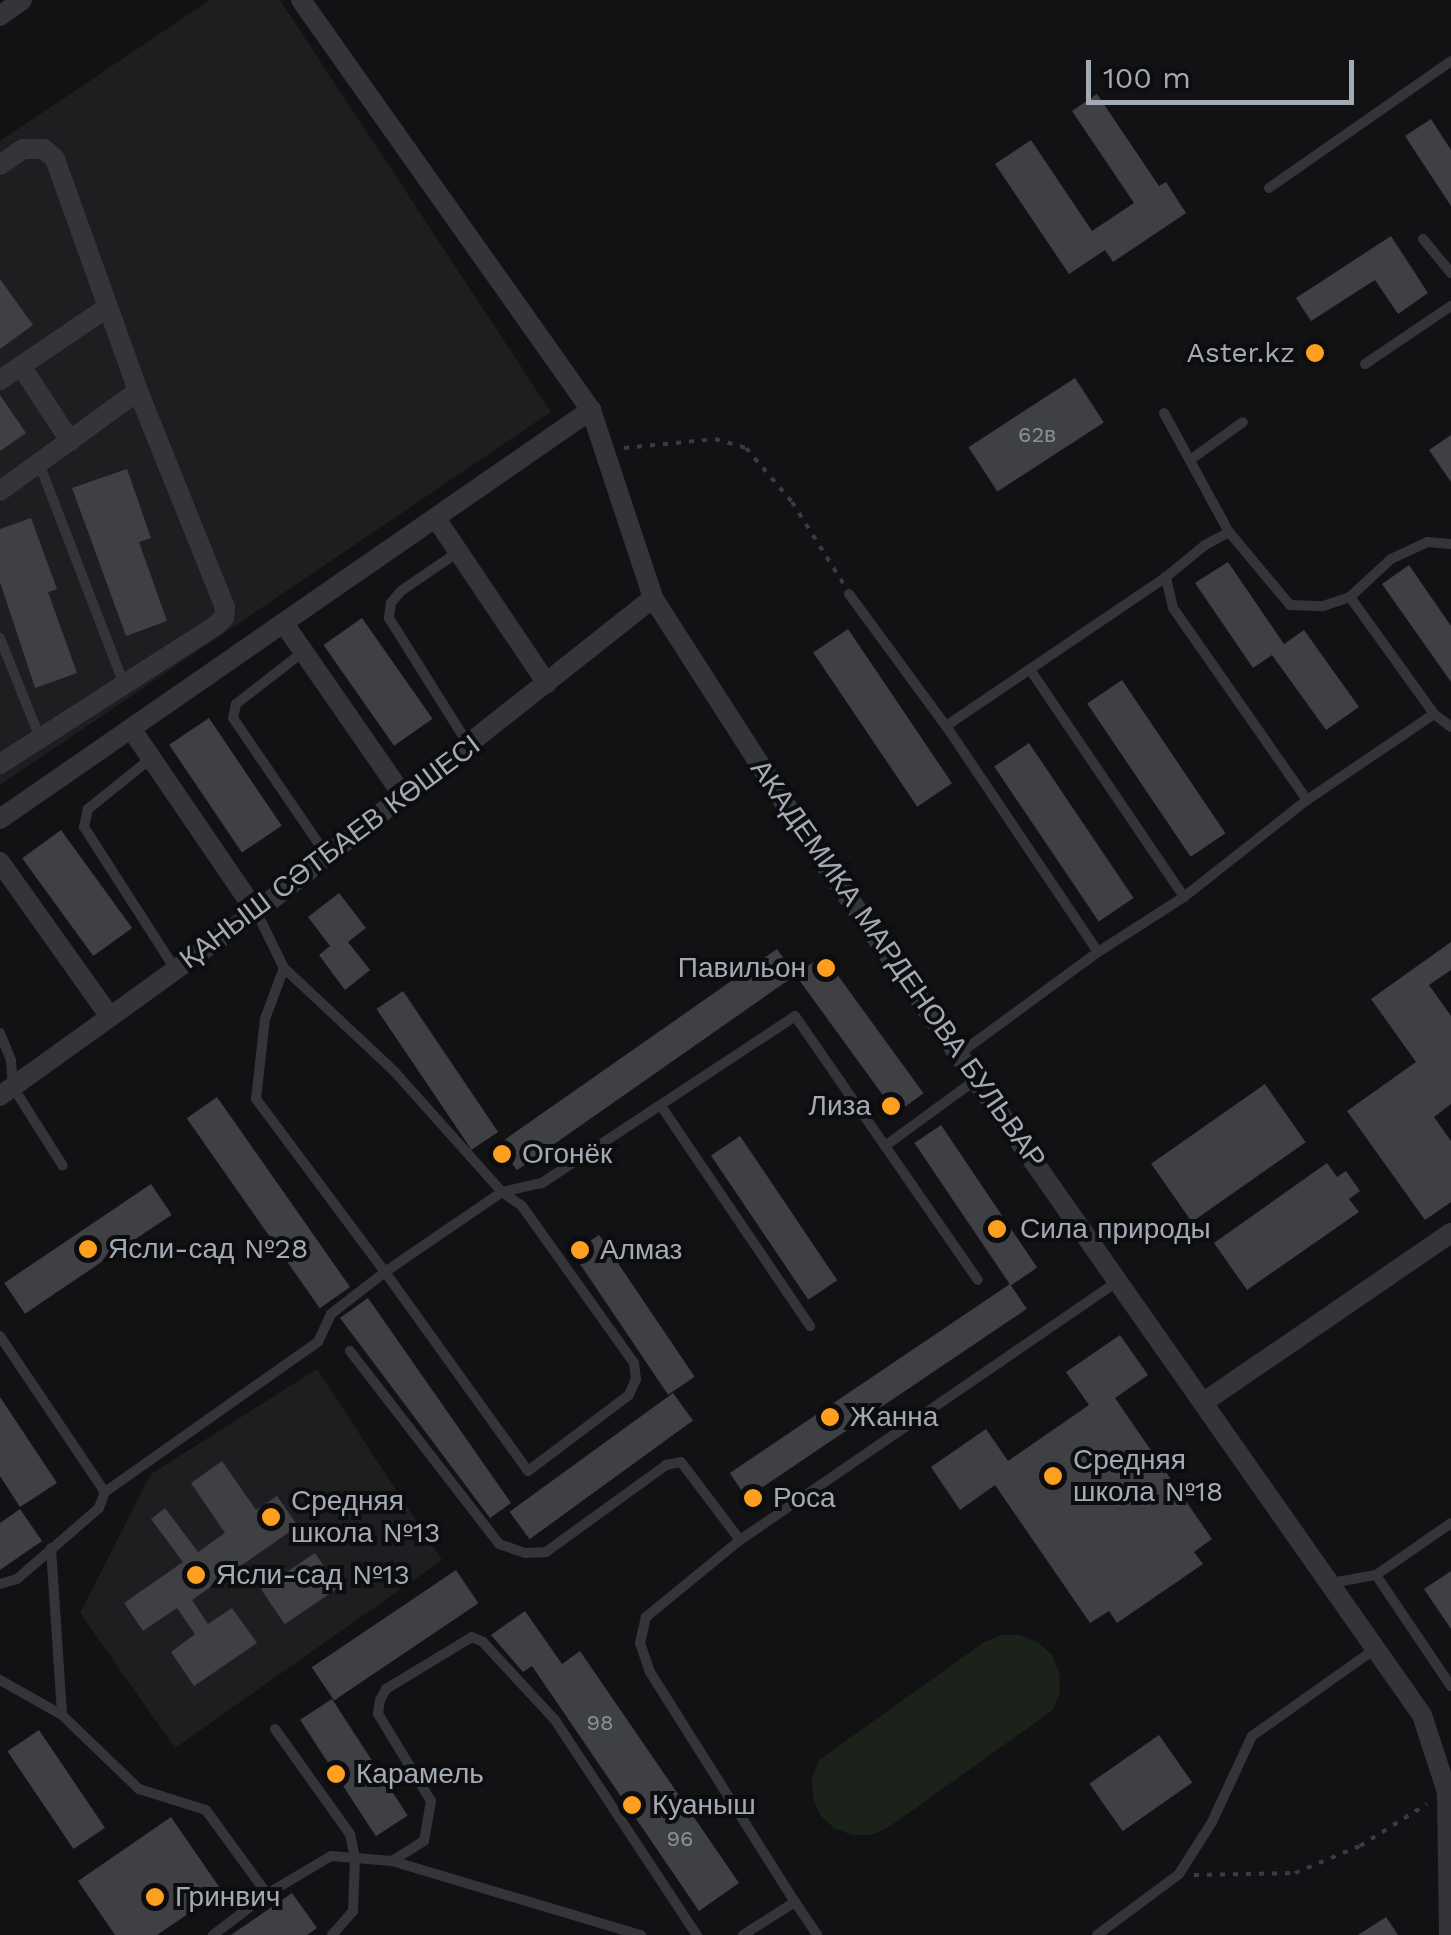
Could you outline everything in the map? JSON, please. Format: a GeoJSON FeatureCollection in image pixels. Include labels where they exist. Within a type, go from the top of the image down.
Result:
{"type":"FeatureCollection","features":[{"type":"Feature","properties":{"kind":"street"},"geometry":{"type":"LineString","coordinates":[[0,16],[22,0]]}},
{"type":"Feature","properties":{"kind":"street","name":"АКАДЕМИКА МАРДЕНОВА БУЛЬВАР"},"geometry":{"type":"LineString","coordinates":[[302,0],[591,410],[654,598],[810,843],[1422,1715],[1447,1792],[1450,1925]]}},
{"type":"Feature","properties":{"kind":"street"},"geometry":{"type":"LineString","coordinates":[[0,164],[22,149],[44,149],[55,159],[138,391],[225,607],[224,618],[215,626],[0,764]]}},
{"type":"Feature","properties":{"kind":"street"},"geometry":{"type":"LineString","coordinates":[[0,380],[108,307]]}},
{"type":"Feature","properties":{"kind":"street"},"geometry":{"type":"LineString","coordinates":[[21,366],[70,441]]}},
{"type":"Feature","properties":{"kind":"street"},"geometry":{"type":"LineString","coordinates":[[0,492],[138,391]]}},
{"type":"Feature","properties":{"kind":"street"},"geometry":{"type":"LineString","coordinates":[[0,819],[591,410]]}},
{"type":"Feature","properties":{"kind":"street"},"geometry":{"type":"LineString","coordinates":[[437,520],[547,684]]}},
{"type":"Feature","properties":{"kind":"street","name":"ҚАНЫШ СӘТБАЕВ КӨШЕСІ"},"geometry":{"type":"LineString","coordinates":[[7,1092],[256,912],[654,598]]}},
{"type":"Feature","properties":{"kind":"street"},"geometry":{"type":"LineString","coordinates":[[284,626],[405,798]]}},
{"type":"Feature","properties":{"kind":"street"},"geometry":{"type":"LineString","coordinates":[[132,730],[256,912]]}},
{"type":"Feature","properties":{"kind":"street"},"geometry":{"type":"LineString","coordinates":[[1,865],[110,1017]]}},
{"type":"Feature","properties":{"kind":"street"},"geometry":{"type":"LineString","coordinates":[[1204,1402],[1451,1233]]}},
{"type":"Feature","properties":{"kind":"lane"},"geometry":{"type":"LineString","coordinates":[[1268,188],[1451,61]]}},
{"type":"Feature","properties":{"kind":"lane"},"geometry":{"type":"LineString","coordinates":[[1423,239],[1451,273]]}},
{"type":"Feature","properties":{"kind":"lane"},"geometry":{"type":"LineString","coordinates":[[1365,364],[1451,306]]}},
{"type":"Feature","properties":{"kind":"lane"},"geometry":{"type":"LineString","coordinates":[[1164,413],[1229,532],[1290,605],[1323,606],[1350,597],[1390,558],[1427,542],[1451,544]]}},
{"type":"Feature","properties":{"kind":"lane"},"geometry":{"type":"LineString","coordinates":[[1190,460],[1243,422]]}},
{"type":"Feature","properties":{"kind":"lane"},"geometry":{"type":"LineString","coordinates":[[39,463],[124,684]]}},
{"type":"Feature","properties":{"kind":"lane"},"geometry":{"type":"LineString","coordinates":[[946,726],[1166,577],[1205,544],[1229,532]]}},
{"type":"Feature","properties":{"kind":"lane"},"geometry":{"type":"LineString","coordinates":[[459,552],[401,591],[391,603],[389,618],[469,746]]}},
{"type":"Feature","properties":{"kind":"lane"},"geometry":{"type":"LineString","coordinates":[[1166,577],[1173,608],[1307,800]]}},
{"type":"Feature","properties":{"kind":"lane"},"geometry":{"type":"LineString","coordinates":[[850,594],[946,726],[1098,952]]}},
{"type":"Feature","properties":{"kind":"lane"},"geometry":{"type":"LineString","coordinates":[[1350,597],[1434,714],[1451,727]]}},
{"type":"Feature","properties":{"kind":"lane"},"geometry":{"type":"LineString","coordinates":[[0,638],[40,738]]}},
{"type":"Feature","properties":{"kind":"lane"},"geometry":{"type":"LineString","coordinates":[[303,652],[236,704],[233,718],[327,857]]}},
{"type":"Feature","properties":{"kind":"lane"},"geometry":{"type":"LineString","coordinates":[[1031,671],[1184,897]]}},
{"type":"Feature","properties":{"kind":"lane"},"geometry":{"type":"LineString","coordinates":[[959,1054],[1098,952],[1184,897],[1307,800],[1434,714]]}},
{"type":"Feature","properties":{"kind":"lane"},"geometry":{"type":"LineString","coordinates":[[152,757],[88,809],[84,828],[176,970]]}},
{"type":"Feature","properties":{"kind":"lane"},"geometry":{"type":"LineString","coordinates":[[256,912],[284,968],[393,1070],[502,1192],[522,1206],[634,1363],[636,1379],[629,1395],[528,1471],[386,1272],[256,1100],[264,1019],[284,968]]}},
{"type":"Feature","properties":{"kind":"lane"},"geometry":{"type":"LineString","coordinates":[[0,1584],[17,1580],[99,1508],[105,1492],[318,1342],[331,1314],[386,1272],[502,1192],[542,1183],[795,1016],[978,1280]]}},
{"type":"Feature","properties":{"kind":"lane"},"geometry":{"type":"LineString","coordinates":[[0,1033],[11,1060],[7,1092],[63,1166]]}},
{"type":"Feature","properties":{"kind":"lane"},"geometry":{"type":"LineString","coordinates":[[885,1146],[977,1080]]}},
{"type":"Feature","properties":{"kind":"lane"},"geometry":{"type":"LineString","coordinates":[[661,1106],[810,1326]]}},
{"type":"Feature","properties":{"kind":"lane"},"geometry":{"type":"LineString","coordinates":[[817,1935],[650,1672],[640,1643],[646,1617],[740,1540],[1119,1280]]}},
{"type":"Feature","properties":{"kind":"lane"},"geometry":{"type":"LineString","coordinates":[[0,1336],[105,1492]]}},
{"type":"Feature","properties":{"kind":"lane"},"geometry":{"type":"LineString","coordinates":[[350,1351],[500,1544],[524,1553],[546,1552],[666,1465],[681,1462],[740,1540]]}},
{"type":"Feature","properties":{"kind":"lane"},"geometry":{"type":"LineString","coordinates":[[1330,1583],[1376,1575],[1451,1523]]}},
{"type":"Feature","properties":{"kind":"lane"},"geometry":{"type":"LineString","coordinates":[[51,1548],[62,1716]]}},
{"type":"Feature","properties":{"kind":"lane"},"geometry":{"type":"LineString","coordinates":[[1376,1575],[1451,1686]]}},
{"type":"Feature","properties":{"kind":"lane"},"geometry":{"type":"LineString","coordinates":[[392,1862],[424,1841],[431,1801],[378,1714],[380,1700],[386,1689],[472,1637],[483,1642],[555,1720],[698,1935]]}},
{"type":"Feature","properties":{"kind":"lane"},"geometry":{"type":"LineString","coordinates":[[1097,1935],[1180,1874],[1212,1822],[1252,1736],[1376,1648]]}},
{"type":"Feature","properties":{"kind":"lane"},"geometry":{"type":"LineString","coordinates":[[0,1680],[62,1716],[138,1789],[206,1810],[268,1894]]}},
{"type":"Feature","properties":{"kind":"lane"},"geometry":{"type":"LineString","coordinates":[[275,1728],[350,1834],[356,1858],[353,1911],[332,1935]]}},
{"type":"Feature","properties":{"kind":"lane"},"geometry":{"type":"LineString","coordinates":[[213,1935],[268,1894],[331,1856],[392,1862],[641,1935]]}},
{"type":"Feature","properties":{"kind":"lane"},"geometry":{"type":"LineString","coordinates":[[744,1935],[795,1902]]}},
{"type":"Feature","properties":{"kind":"path"},"geometry":{"type":"LineString","coordinates":[[605,451],[701,439],[746,448],[792,502],[850,594]]}},
{"type":"Feature","properties":{"kind":"path"},"geometry":{"type":"LineString","coordinates":[[1180,1874],[1295,1873],[1360,1846],[1447,1792]]}},
{"type":"Feature","properties":{"kind":"shaded area"},"geometry":{"type":"Polygon","coordinates":[[[210,0],[280,0],[551,412],[0,785],[0,141],[210,0]]]}},
{"type":"Feature","properties":{"kind":"shaded area","name":"Средняя школа №13"},"geometry":{"type":"Polygon","coordinates":[[[317,1369],[442,1560],[175,1748],[80,1613],[151,1474],[317,1369]]]}},
{"type":"Feature","properties":{"kind":"shaded area"},"geometry":{"type":"Polygon","coordinates":[[[1001,1635],[1020,1635],[1038,1642],[1052,1655],[1059,1672],[1060,1692],[1053,1710],[889,1827],[871,1835],[852,1835],[834,1828],[820,1815],[813,1798],[812,1778],[819,1760],[983,1643],[1001,1635]]]}},
{"type":"Feature","properties":{"kind":"building"},"geometry":{"type":"Polygon","coordinates":[[[1097,94],[1159,186],[1166,182],[1186,213],[1113,262],[1105,250],[1069,274],[995,164],[1031,140],[1092,231],[1134,203],[1072,111],[1097,94]]]}},
{"type":"Feature","properties":{"kind":"building"},"geometry":{"type":"Polygon","coordinates":[[[1431,119],[1451,150],[1451,206],[1405,136],[1431,119]]]}},
{"type":"Feature","properties":{"kind":"building"},"geometry":{"type":"Polygon","coordinates":[[[1391,236],[1428,293],[1398,314],[1375,280],[1311,321],[1296,298],[1391,236]]]}},
{"type":"Feature","properties":{"kind":"building"},"geometry":{"type":"Polygon","coordinates":[[[0,279],[33,325],[0,349],[0,279]]]}},
{"type":"Feature","properties":{"kind":"building"},"geometry":{"type":"Polygon","coordinates":[[[1075,378],[1104,422],[997,492],[968,447],[1075,378]]]}},
{"type":"Feature","properties":{"kind":"building"},"geometry":{"type":"Polygon","coordinates":[[[0,395],[26,433],[0,451],[0,395]]]}},
{"type":"Feature","properties":{"kind":"building"},"geometry":{"type":"Polygon","coordinates":[[[1451,435],[1451,482],[1429,450],[1451,435]]]}},
{"type":"Feature","properties":{"kind":"building"},"geometry":{"type":"Polygon","coordinates":[[[127,469],[151,538],[139,542],[167,621],[126,636],[72,488],[127,469]]]}},
{"type":"Feature","properties":{"kind":"building"},"geometry":{"type":"Polygon","coordinates":[[[31,518],[57,589],[48,592],[77,673],[35,688],[0,582],[0,529],[31,518]]]}},
{"type":"Feature","properties":{"kind":"building"},"geometry":{"type":"Polygon","coordinates":[[[1228,562],[1284,644],[1304,630],[1359,707],[1326,730],[1272,655],[1253,668],[1195,583],[1228,562]]]}},
{"type":"Feature","properties":{"kind":"building"},"geometry":{"type":"Polygon","coordinates":[[[1409,565],[1451,626],[1451,682],[1382,584],[1409,565]]]}},
{"type":"Feature","properties":{"kind":"building"},"geometry":{"type":"Polygon","coordinates":[[[362,618],[433,719],[394,746],[323,645],[362,618]]]}},
{"type":"Feature","properties":{"kind":"building"},"geometry":{"type":"Polygon","coordinates":[[[848,629],[952,783],[917,807],[813,652],[848,629]]]}},
{"type":"Feature","properties":{"kind":"building"},"geometry":{"type":"Polygon","coordinates":[[[1122,680],[1225,833],[1191,857],[1087,703],[1122,680]]]}},
{"type":"Feature","properties":{"kind":"building"},"geometry":{"type":"Polygon","coordinates":[[[209,718],[282,826],[242,853],[169,745],[209,718]]]}},
{"type":"Feature","properties":{"kind":"building"},"geometry":{"type":"Polygon","coordinates":[[[1029,743],[1134,898],[1099,922],[994,766],[1029,743]]]}},
{"type":"Feature","properties":{"kind":"building"},"geometry":{"type":"Polygon","coordinates":[[[61,830],[132,928],[93,956],[22,858],[61,830]]]}},
{"type":"Feature","properties":{"kind":"building"},"geometry":{"type":"Polygon","coordinates":[[[339,893],[366,928],[348,942],[370,970],[345,990],[319,955],[330,946],[308,917],[339,893]]]}},
{"type":"Feature","properties":{"kind":"building"},"geometry":{"type":"Polygon","coordinates":[[[1451,942],[1451,970],[1429,985],[1451,1016],[1451,1104],[1434,1117],[1451,1141],[1451,1202],[1425,1220],[1347,1111],[1416,1062],[1371,999],[1451,942]]]}},
{"type":"Feature","properties":{"kind":"building"},"geometry":{"type":"Polygon","coordinates":[[[777,949],[795,975],[517,1170],[498,1144],[777,949]]]}},
{"type":"Feature","properties":{"kind":"building"},"geometry":{"type":"Polygon","coordinates":[[[823,955],[924,1093],[896,1113],[795,975],[823,955]]]}},
{"type":"Feature","properties":{"kind":"building"},"geometry":{"type":"Polygon","coordinates":[[[403,991],[498,1132],[472,1150],[376,1009],[403,991]]]}},
{"type":"Feature","properties":{"kind":"building"},"geometry":{"type":"Polygon","coordinates":[[[1265,1084],[1306,1142],[1192,1222],[1151,1164],[1265,1084]]]}},
{"type":"Feature","properties":{"kind":"building"},"geometry":{"type":"Polygon","coordinates":[[[217,1097],[350,1287],[320,1308],[187,1118],[217,1097]]]}},
{"type":"Feature","properties":{"kind":"building"},"geometry":{"type":"Polygon","coordinates":[[[941,1125],[1037,1268],[1011,1285],[914,1143],[941,1125]]]}},
{"type":"Feature","properties":{"kind":"building"},"geometry":{"type":"Polygon","coordinates":[[[740,1136],[837,1280],[808,1300],[711,1156],[740,1136]]]}},
{"type":"Feature","properties":{"kind":"building"},"geometry":{"type":"Polygon","coordinates":[[[1327,1163],[1337,1177],[1346,1171],[1360,1191],[1349,1199],[1359,1212],[1247,1290],[1214,1243],[1327,1163]]]}},
{"type":"Feature","properties":{"kind":"building","name":"Ясли-сад №28"},"geometry":{"type":"Polygon","coordinates":[[[151,1184],[172,1215],[25,1314],[4,1283],[151,1184]]]}},
{"type":"Feature","properties":{"kind":"building"},"geometry":{"type":"Polygon","coordinates":[[[599,1235],[695,1377],[668,1395],[572,1253],[599,1235]]]}},
{"type":"Feature","properties":{"kind":"building"},"geometry":{"type":"Polygon","coordinates":[[[1010,1284],[1027,1309],[747,1498],[730,1473],[1010,1284]]]}},
{"type":"Feature","properties":{"kind":"building"},"geometry":{"type":"Polygon","coordinates":[[[368,1298],[511,1503],[490,1518],[340,1318],[368,1298]]]}},
{"type":"Feature","properties":{"kind":"building","name":"Средняя школа №18"},"geometry":{"type":"Polygon","coordinates":[[[1120,1335],[1148,1375],[1115,1398],[1212,1539],[1194,1552],[1203,1564],[1117,1623],[1109,1611],[1090,1623],[995,1485],[960,1510],[931,1467],[986,1429],[1008,1461],[1089,1405],[1066,1372],[1120,1335]]]}},
{"type":"Feature","properties":{"kind":"building"},"geometry":{"type":"Polygon","coordinates":[[[673,1393],[693,1421],[530,1539],[510,1512],[673,1393]]]}},
{"type":"Feature","properties":{"kind":"building"},"geometry":{"type":"Polygon","coordinates":[[[0,1397],[57,1483],[20,1507],[0,1476],[0,1397]]]}},
{"type":"Feature","properties":{"kind":"building","name":"Ясли-сад №13"},"geometry":{"type":"Polygon","coordinates":[[[222,1461],[256,1510],[277,1496],[298,1526],[192,1600],[208,1624],[232,1608],[257,1643],[194,1686],[171,1652],[195,1634],[177,1608],[143,1631],[124,1603],[183,1562],[151,1519],[165,1508],[198,1552],[225,1533],[191,1483],[222,1461]]]}},
{"type":"Feature","properties":{"kind":"building"},"geometry":{"type":"Polygon","coordinates":[[[20,1509],[42,1541],[0,1570],[0,1523],[20,1509]]]}},
{"type":"Feature","properties":{"kind":"building"},"geometry":{"type":"Polygon","coordinates":[[[315,1553],[338,1588],[285,1624],[261,1589],[315,1553]]]}},
{"type":"Feature","properties":{"kind":"building"},"geometry":{"type":"Polygon","coordinates":[[[456,1570],[478,1603],[334,1700],[312,1667],[456,1570]]]}},
{"type":"Feature","properties":{"kind":"building"},"geometry":{"type":"Polygon","coordinates":[[[1451,1571],[1451,1629],[1424,1589],[1451,1571]]]}},
{"type":"Feature","properties":{"kind":"building"},"geometry":{"type":"Polygon","coordinates":[[[525,1611],[562,1664],[580,1651],[739,1883],[699,1911],[532,1666],[523,1672],[491,1635],[525,1611]]]}},
{"type":"Feature","properties":{"kind":"building"},"geometry":{"type":"Polygon","coordinates":[[[332,1699],[408,1816],[376,1836],[300,1720],[332,1699]]]}},
{"type":"Feature","properties":{"kind":"building"},"geometry":{"type":"Polygon","coordinates":[[[39,1730],[105,1828],[73,1849],[7,1751],[39,1730]]]}},
{"type":"Feature","properties":{"kind":"building"},"geometry":{"type":"Polygon","coordinates":[[[1159,1735],[1192,1783],[1123,1831],[1089,1784],[1159,1735]]]}},
{"type":"Feature","properties":{"kind":"building"},"geometry":{"type":"Polygon","coordinates":[[[171,1817],[222,1891],[157,1935],[115,1935],[78,1881],[171,1817]]]}},
{"type":"Feature","properties":{"kind":"building"},"geometry":{"type":"Polygon","coordinates":[[[292,1893],[317,1928],[307,1935],[231,1935],[292,1893]]]}},
{"type":"Feature","properties":{"kind":"building"},"geometry":{"type":"Polygon","coordinates":[[[1386,1917],[1398,1935],[1358,1935],[1386,1917]]]}},
{"type":"Feature","properties":{"kind":"place","name":"Aster.kz"},"geometry":{"type":"Point","coordinates":[1315,353]}},
{"type":"Feature","properties":{"kind":"place","name":"Павильон"},"geometry":{"type":"Point","coordinates":[826,968]}},
{"type":"Feature","properties":{"kind":"place","name":"Лиза"},"geometry":{"type":"Point","coordinates":[891,1106]}},
{"type":"Feature","properties":{"kind":"place","name":"Огонёк"},"geometry":{"type":"Point","coordinates":[502,1154]}},
{"type":"Feature","properties":{"kind":"place","name":"Сила природы"},"geometry":{"type":"Point","coordinates":[997,1229]}},
{"type":"Feature","properties":{"kind":"place","name":"Ясли-сад №28"},"geometry":{"type":"Point","coordinates":[88,1249]}},
{"type":"Feature","properties":{"kind":"place","name":"Алмаз"},"geometry":{"type":"Point","coordinates":[580,1250]}},
{"type":"Feature","properties":{"kind":"place","name":"Жанна"},"geometry":{"type":"Point","coordinates":[830,1417]}},
{"type":"Feature","properties":{"kind":"place","name":"Средняя школа №18"},"geometry":{"type":"Point","coordinates":[1053,1476]}},
{"type":"Feature","properties":{"kind":"place","name":"Роса"},"geometry":{"type":"Point","coordinates":[753,1498]}},
{"type":"Feature","properties":{"kind":"place","name":"Средняя школа №13"},"geometry":{"type":"Point","coordinates":[271,1517]}},
{"type":"Feature","properties":{"kind":"place","name":"Ясли-сад №13"},"geometry":{"type":"Point","coordinates":[196,1575]}},
{"type":"Feature","properties":{"kind":"place","name":"Карамель"},"geometry":{"type":"Point","coordinates":[336,1774]}},
{"type":"Feature","properties":{"kind":"place","name":"Куаныш"},"geometry":{"type":"Point","coordinates":[632,1805]}},
{"type":"Feature","properties":{"kind":"place","name":"Гринвич"},"geometry":{"type":"Point","coordinates":[155,1897]}}]}
